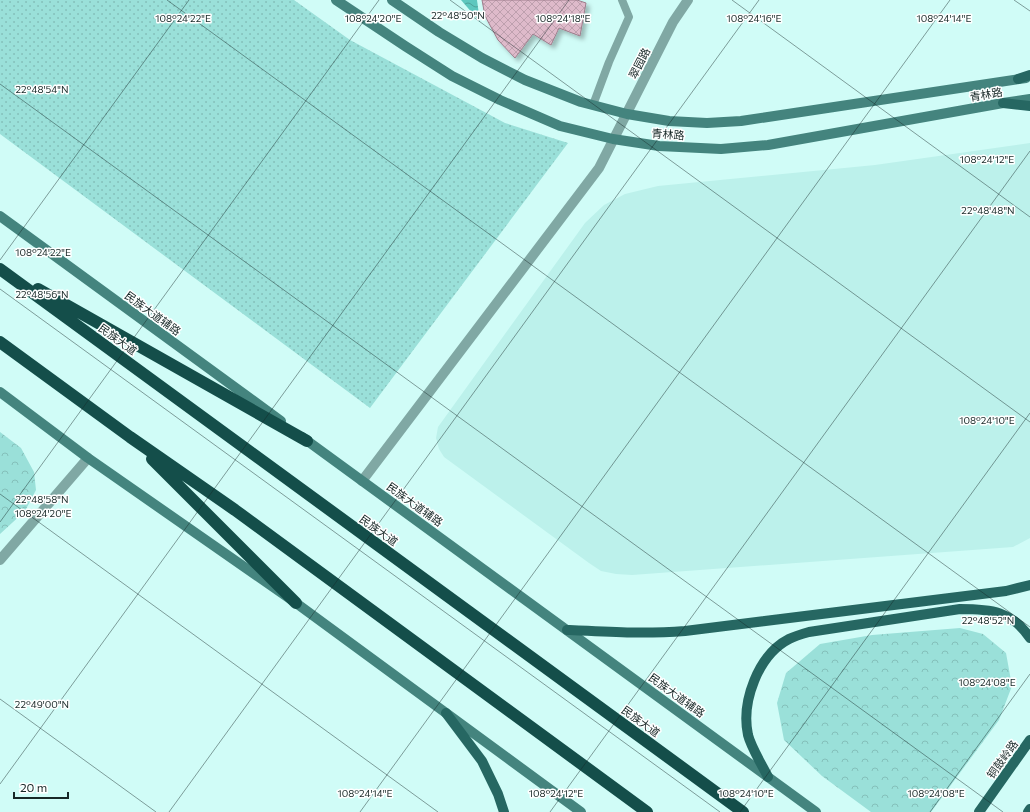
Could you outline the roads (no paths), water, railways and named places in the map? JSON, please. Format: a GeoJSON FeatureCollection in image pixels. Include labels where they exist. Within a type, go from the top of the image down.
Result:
{"type":"FeatureCollection","features":[{"type":"Feature","properties":{"kind":"highway"},"geometry":{"type":"LineString","coordinates":[[0,268],[307,440]]}},
{"type":"Feature","properties":{"kind":"highway","name":"民族大道"},"geometry":{"type":"LineString","coordinates":[[0,268],[743,812]]}},
{"type":"Feature","properties":{"kind":"highway"},"geometry":{"type":"LineString","coordinates":[[0,342],[130,437],[235,510],[647,812]]}},
{"type":"Feature","properties":{"kind":"highway"},"geometry":{"type":"LineString","coordinates":[[130,437],[296,603]]}},
{"type":"Feature","properties":{"kind":"main road"},"geometry":{"type":"LineString","coordinates":[[1018,80],[1030,76]]}},
{"type":"Feature","properties":{"kind":"main road"},"geometry":{"type":"LineString","coordinates":[[1003,103],[1030,106]]}},
{"type":"Feature","properties":{"kind":"main road"},"geometry":{"type":"LineString","coordinates":[[567,630],[624,633],[685,631],[1006,591],[1030,586]]}},
{"type":"Feature","properties":{"kind":"main road"},"geometry":{"type":"LineString","coordinates":[[768,777],[749,736],[746,717],[749,696],[757,675],[767,659],[776,648],[788,639],[809,632],[960,609],[983,609],[998,612],[1012,619],[1024,629],[1030,638]]}},
{"type":"Feature","properties":{"kind":"main road"},"geometry":{"type":"LineString","coordinates":[[446,713],[482,761],[498,794],[504,812]]}},
{"type":"Feature","properties":{"kind":"main road","name":"铜鼓岭路"},"geometry":{"type":"LineString","coordinates":[[979,812],[1030,740]]}},
{"type":"Feature","properties":{"kind":"street","name":"青林路"},"geometry":{"type":"LineString","coordinates":[[336,0],[404,46],[452,76],[500,100],[560,126],[613,139],[659,146],[721,149],[768,145],[1030,99]]}},
{"type":"Feature","properties":{"kind":"street","name":"青林路"},"geometry":{"type":"LineString","coordinates":[[392,0],[439,32],[482,58],[525,80],[581,102],[627,114],[669,121],[740,121],[1018,80]]}},
{"type":"Feature","properties":{"kind":"street","name":"翠园路"},"geometry":{"type":"LineString","coordinates":[[362,481],[599,168],[673,22],[688,0]]}},
{"type":"Feature","properties":{"kind":"street","name":"民族大道辅路"},"geometry":{"type":"LineString","coordinates":[[0,216],[816,812]]}},
{"type":"Feature","properties":{"kind":"street"},"geometry":{"type":"LineString","coordinates":[[0,392],[88,458],[296,603],[582,812]]}},
{"type":"Feature","properties":{"kind":"street"},"geometry":{"type":"LineString","coordinates":[[0,560],[88,458]]}},
{"type":"Feature","properties":{"kind":"lane"},"geometry":{"type":"LineString","coordinates":[[593,105],[609,62],[629,17],[622,0]]}},
{"type":"Feature","properties":{"kind":"water"},"geometry":{"type":"Polygon","coordinates":[[[461,0],[477,0],[480,22],[461,0]]]}}]}
